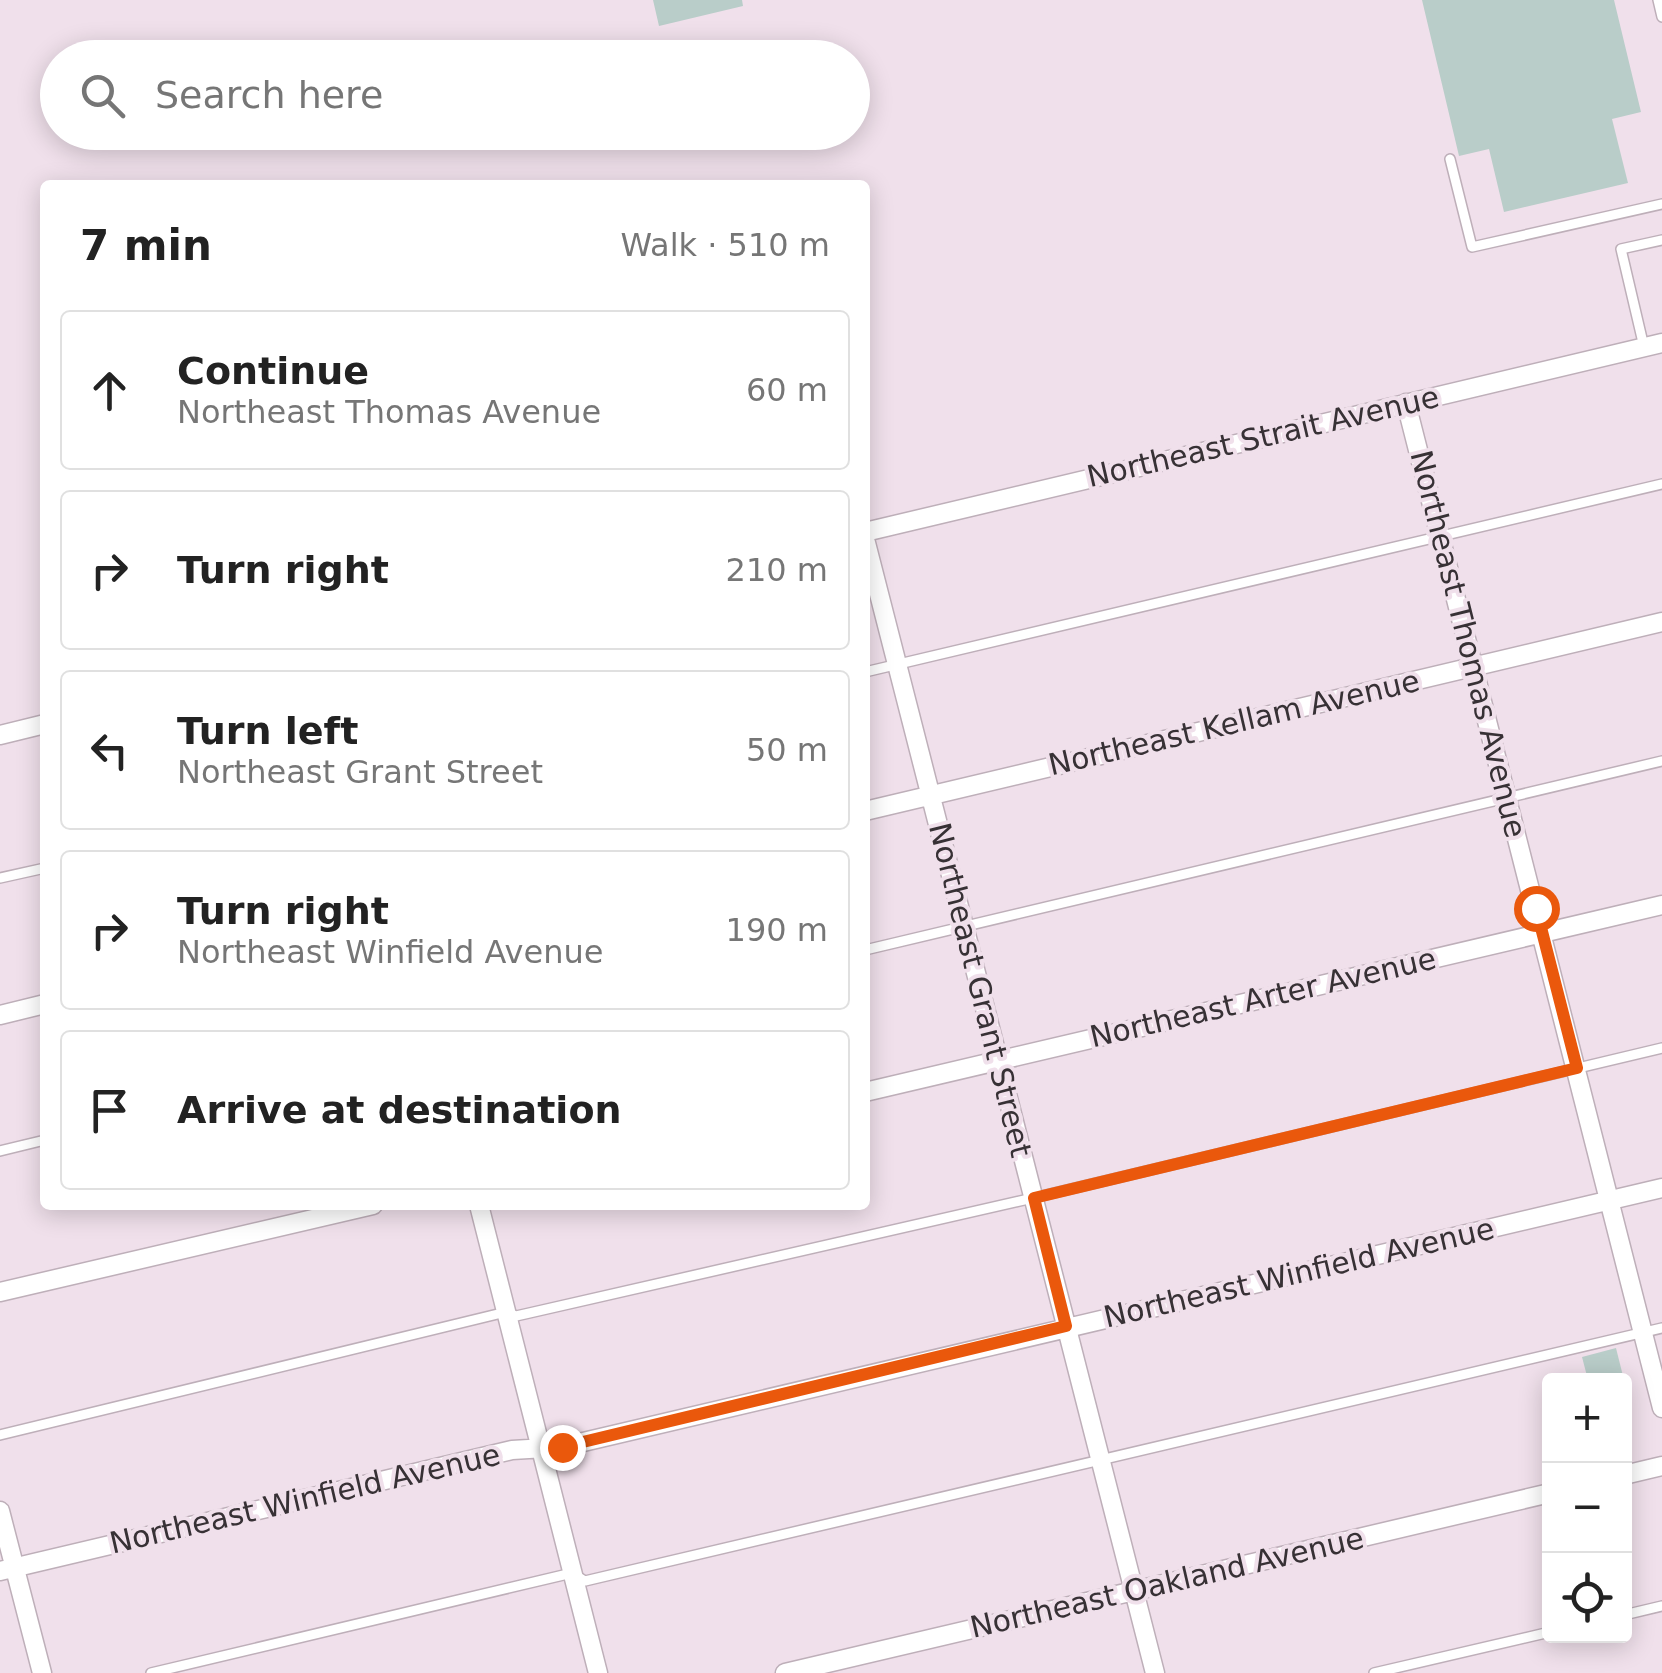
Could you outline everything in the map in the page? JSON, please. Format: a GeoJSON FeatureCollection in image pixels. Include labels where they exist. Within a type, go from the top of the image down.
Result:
{"type":"FeatureCollection","features":[{"type":"Feature","properties":{"kind":"street","name":"Northeast Strait Avenue"},"geometry":{"type":"LineString","coordinates":[[870,531],[1653,345]]}},
{"type":"Feature","properties":{"kind":"street","name":"Northeast Thomas Avenue"},"geometry":{"type":"LineString","coordinates":[[1406,403],[1610,1200],[1653,1330],[1662,1408]]}},
{"type":"Feature","properties":{"kind":"street","name":"Northeast Grant Street"},"geometry":{"type":"LineString","coordinates":[[870,559],[1155,1673]]}},
{"type":"Feature","properties":{"kind":"street","name":"Northeast Kellam Avenue"},"geometry":{"type":"LineString","coordinates":[[870,810],[1662,622]]}},
{"type":"Feature","properties":{"kind":"street"},"geometry":{"type":"LineString","coordinates":[[0,735],[40,725]]}},
{"type":"Feature","properties":{"kind":"street","name":"Northeast Arter Avenue"},"geometry":{"type":"LineString","coordinates":[[870,1091],[1662,904]]}},
{"type":"Feature","properties":{"kind":"street"},"geometry":{"type":"LineString","coordinates":[[0,1014],[40,1005]]}},
{"type":"Feature","properties":{"kind":"street","name":"Northeast Winfield Avenue"},"geometry":{"type":"LineString","coordinates":[[7,1570],[512,1450],[562,1447],[1662,1188]]}},
{"type":"Feature","properties":{"kind":"street"},"geometry":{"type":"LineString","coordinates":[[0,1292],[352,1210]]}},
{"type":"Feature","properties":{"kind":"street"},"geometry":{"type":"LineString","coordinates":[[480,1210],[598,1673]]}},
{"type":"Feature","properties":{"kind":"street"},"geometry":{"type":"LineString","coordinates":[[1632,1473],[1662,1466]]}},
{"type":"Feature","properties":{"kind":"street","name":"Northeast Oakland Avenue"},"geometry":{"type":"LineString","coordinates":[[785,1673],[1542,1495]]}},
{"type":"Feature","properties":{"kind":"street"},"geometry":{"type":"LineString","coordinates":[[0,1511],[7,1570],[42,1673]]}},
{"type":"Feature","properties":{"kind":"lane"},"geometry":{"type":"LineString","coordinates":[[1658,0],[1662,18]]}},
{"type":"Feature","properties":{"kind":"lane"},"geometry":{"type":"LineString","coordinates":[[1450,159],[1472,248],[1662,204]]}},
{"type":"Feature","properties":{"kind":"lane"},"geometry":{"type":"LineString","coordinates":[[1653,345],[1621,249],[1662,240]]}},
{"type":"Feature","properties":{"kind":"lane"},"geometry":{"type":"LineString","coordinates":[[870,671],[1662,484]]}},
{"type":"Feature","properties":{"kind":"lane"},"geometry":{"type":"LineString","coordinates":[[870,949],[1662,760]]}},
{"type":"Feature","properties":{"kind":"lane"},"geometry":{"type":"LineString","coordinates":[[0,878],[40,869]]}},
{"type":"Feature","properties":{"kind":"lane"},"geometry":{"type":"LineString","coordinates":[[0,1434],[506,1312],[516,1316],[1034,1198],[1662,1048]]}},
{"type":"Feature","properties":{"kind":"lane"},"geometry":{"type":"LineString","coordinates":[[0,1150],[40,1141]]}},
{"type":"Feature","properties":{"kind":"lane"},"geometry":{"type":"LineString","coordinates":[[152,1673],[572,1573],[585,1581],[1653,1330]]}},
{"type":"Feature","properties":{"kind":"lane"},"geometry":{"type":"LineString","coordinates":[[1632,1613],[1662,1606]]}},
{"type":"Feature","properties":{"kind":"lane"},"geometry":{"type":"LineString","coordinates":[[1374,1673],[1542,1634]]}},
{"type":"Feature","properties":{"kind":"building"},"geometry":{"type":"Polygon","coordinates":[[[653,0],[742,0],[743,6],[659,26],[653,0]]]}},
{"type":"Feature","properties":{"kind":"building"},"geometry":{"type":"Polygon","coordinates":[[[1422,0],[1614,0],[1641,112],[1612,119],[1628,183],[1504,212],[1489,149],[1459,156],[1422,0]]]}},
{"type":"Feature","properties":{"kind":"building"},"geometry":{"type":"Polygon","coordinates":[[[1616,1348],[1622,1373],[1586,1373],[1582,1357],[1616,1348]]]}},
{"type":"Feature","properties":{"kind":"route"},"geometry":{"type":"LineString","coordinates":[[562,1447],[1066,1326],[1034,1198],[1577,1068],[1536,908]]}}]}
